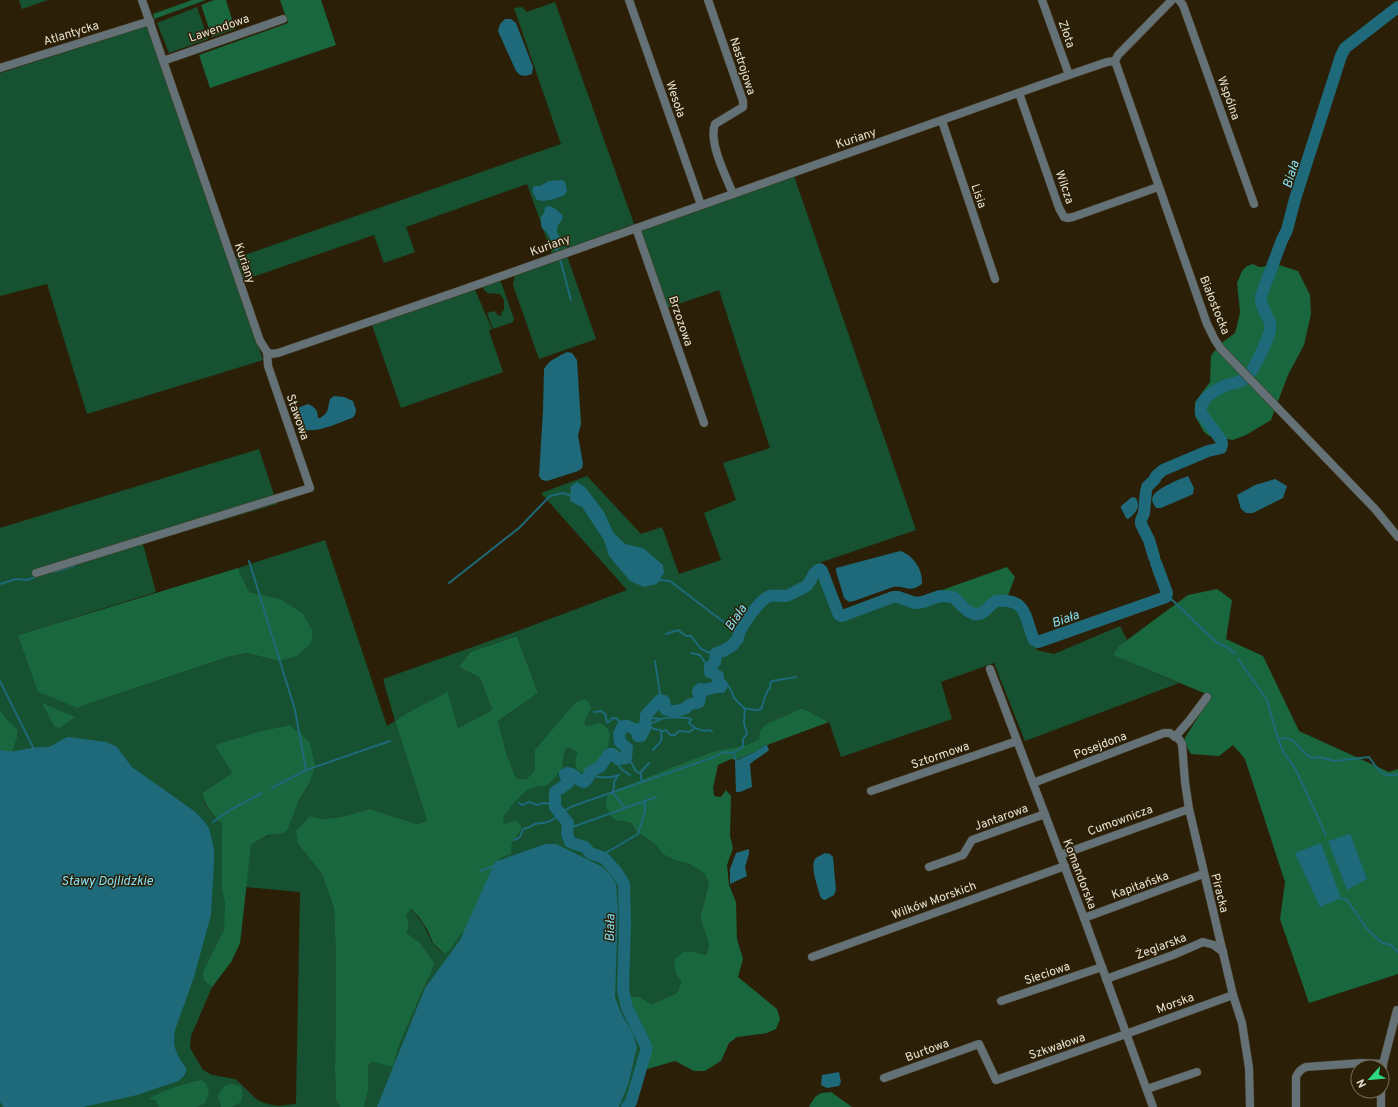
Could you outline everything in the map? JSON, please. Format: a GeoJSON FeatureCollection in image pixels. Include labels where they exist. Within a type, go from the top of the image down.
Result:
{"type":"FeatureCollection","features":[{"type":"Feature","properties":{"kind":"street","name":"Kuriany"},"geometry":{"type":"LineString","coordinates":[[142,0],[260,341],[267,352],[271,354],[278,353],[459,291],[1107,62],[1115,61]]}},
{"type":"Feature","properties":{"kind":"street","name":"Wesoła"},"geometry":{"type":"LineString","coordinates":[[629,0],[701,205]]}},
{"type":"Feature","properties":{"kind":"street","name":"Nastrojowa"},"geometry":{"type":"LineString","coordinates":[[708,0],[743,101],[743,107],[715,124],[713,128],[714,143],[733,194]]}},
{"type":"Feature","properties":{"kind":"street","name":"Złota"},"geometry":{"type":"LineString","coordinates":[[1042,0],[1069,76]]}},
{"type":"Feature","properties":{"kind":"street"},"geometry":{"type":"LineString","coordinates":[[1115,61],[1118,55],[1172,0]]}},
{"type":"Feature","properties":{"kind":"street","name":"Wspólna"},"geometry":{"type":"LineString","coordinates":[[1179,0],[1183,5],[1254,204]]}},
{"type":"Feature","properties":{"kind":"street","name":"Lawendowa"},"geometry":{"type":"LineString","coordinates":[[163,61],[283,19]]}},
{"type":"Feature","properties":{"kind":"street","name":"Atlantycka"},"geometry":{"type":"LineString","coordinates":[[0,68],[150,21]]}},
{"type":"Feature","properties":{"kind":"street","name":"Białostocka"},"geometry":{"type":"LineString","coordinates":[[1115,61],[1206,324],[1214,340],[1374,509],[1398,537]]}},
{"type":"Feature","properties":{"kind":"street","name":"Wilcza"},"geometry":{"type":"LineString","coordinates":[[1019,93],[1059,208],[1064,217],[1073,217],[1158,187]]}},
{"type":"Feature","properties":{"kind":"street","name":"Lisia"},"geometry":{"type":"LineString","coordinates":[[942,121],[995,279]]}},
{"type":"Feature","properties":{"kind":"street","name":"Brzozowa"},"geometry":{"type":"LineString","coordinates":[[636,228],[704,423]]}},
{"type":"Feature","properties":{"kind":"street","name":"Stawowa"},"geometry":{"type":"LineString","coordinates":[[36,573],[310,488],[268,366],[267,352]]}},
{"type":"Feature","properties":{"kind":"street","name":"Komandorska"},"geometry":{"type":"LineString","coordinates":[[990,669],[1065,866],[1153,1107]]}},
{"type":"Feature","properties":{"kind":"street"},"geometry":{"type":"LineString","coordinates":[[1175,737],[1207,697]]}},
{"type":"Feature","properties":{"kind":"street","name":"Posejdona"},"geometry":{"type":"LineString","coordinates":[[1033,783],[1164,734],[1170,733],[1175,737]]}},
{"type":"Feature","properties":{"kind":"street","name":"Piracka"},"geometry":{"type":"LineString","coordinates":[[1175,737],[1179,739],[1183,749],[1182,758],[1189,809],[1203,874],[1233,995],[1242,1023],[1249,1068],[1250,1107]]}},
{"type":"Feature","properties":{"kind":"street","name":"Sztormowa"},"geometry":{"type":"LineString","coordinates":[[871,791],[1017,741]]}},
{"type":"Feature","properties":{"kind":"street","name":"Cumownicza"},"geometry":{"type":"LineString","coordinates":[[1060,854],[1189,809]]}},
{"type":"Feature","properties":{"kind":"street","name":"Jantarowa"},"geometry":{"type":"LineString","coordinates":[[929,867],[963,855],[972,840],[1045,814]]}},
{"type":"Feature","properties":{"kind":"street","name":"Wilków Morskich"},"geometry":{"type":"LineString","coordinates":[[812,957],[1065,866]]}},
{"type":"Feature","properties":{"kind":"street","name":"Kapitańska"},"geometry":{"type":"LineString","coordinates":[[1084,918],[1203,874]]}},
{"type":"Feature","properties":{"kind":"street","name":"Żeglarska"},"geometry":{"type":"LineString","coordinates":[[1106,979],[1173,955],[1203,942],[1214,945],[1223,952]]}},
{"type":"Feature","properties":{"kind":"street","name":"Sieciowa"},"geometry":{"type":"LineString","coordinates":[[1001,1001],[1102,967]]}},
{"type":"Feature","properties":{"kind":"street","name":"Morska"},"geometry":{"type":"LineString","coordinates":[[1126,1034],[1233,995]]}},
{"type":"Feature","properties":{"kind":"street"},"geometry":{"type":"LineString","coordinates":[[1384,1059],[1397,1010]]}},
{"type":"Feature","properties":{"kind":"street","name":"Szkwałowa"},"geometry":{"type":"LineString","coordinates":[[979,1044],[996,1080],[1126,1034]]}},
{"type":"Feature","properties":{"kind":"street","name":"Burtowa"},"geometry":{"type":"LineString","coordinates":[[884,1078],[979,1044]]}},
{"type":"Feature","properties":{"kind":"street"},"geometry":{"type":"LineString","coordinates":[[1296,1107],[1296,1077],[1298,1072],[1306,1067],[1350,1064]]}},
{"type":"Feature","properties":{"kind":"street"},"geometry":{"type":"LineString","coordinates":[[1147,1089],[1197,1072]]}},
{"type":"Feature","properties":{"kind":"green space"},"geometry":{"type":"Polygon","coordinates":[[[19,0],[48,0],[22,9],[19,0]]]}},
{"type":"Feature","properties":{"kind":"green space"},"geometry":{"type":"Polygon","coordinates":[[[192,0],[206,0],[154,19],[153,14],[192,0]]]}},
{"type":"Feature","properties":{"kind":"green space"},"geometry":{"type":"Polygon","coordinates":[[[214,0],[226,0],[235,29],[212,37],[201,5],[214,0]]]}},
{"type":"Feature","properties":{"kind":"green space"},"geometry":{"type":"Polygon","coordinates":[[[280,0],[321,0],[336,45],[210,88],[199,55],[288,23],[280,0]]]}},
{"type":"Feature","properties":{"kind":"green space"},"geometry":{"type":"Polygon","coordinates":[[[555,2],[634,224],[552,254],[527,184],[406,227],[415,252],[384,263],[374,235],[244,280],[236,258],[561,144],[514,8],[522,7],[527,12],[555,2]]]}},
{"type":"Feature","properties":{"kind":"green space"},"geometry":{"type":"Polygon","coordinates":[[[197,7],[208,39],[169,53],[157,23],[197,7]]]}},
{"type":"Feature","properties":{"kind":"green space"},"geometry":{"type":"Polygon","coordinates":[[[147,26],[263,360],[87,414],[47,284],[0,296],[0,73],[147,26]]]}},
{"type":"Feature","properties":{"kind":"green space"},"geometry":{"type":"Polygon","coordinates":[[[794,176],[916,530],[816,564],[811,568],[805,580],[811,578],[814,572],[820,569],[822,571],[839,615],[842,612],[895,593],[918,598],[942,590],[956,593],[967,606],[994,597],[1022,600],[1027,607],[1040,638],[1036,650],[1054,654],[1120,626],[1127,640],[1119,646],[1114,655],[1179,683],[1025,741],[994,663],[941,682],[952,719],[841,757],[829,722],[802,708],[766,724],[760,730],[759,739],[753,742],[706,754],[609,792],[618,821],[629,822],[632,824],[636,831],[656,845],[662,854],[677,861],[687,863],[704,873],[709,883],[700,916],[709,944],[706,955],[695,952],[675,972],[681,982],[677,993],[652,1004],[640,997],[629,997],[650,1049],[633,1107],[364,1107],[368,1092],[368,1065],[373,1062],[395,1061],[397,1051],[430,976],[425,951],[420,943],[407,933],[409,924],[406,915],[410,909],[421,921],[433,944],[444,954],[500,817],[515,795],[537,783],[535,750],[536,770],[527,779],[516,778],[507,755],[498,721],[538,693],[517,636],[470,652],[459,667],[480,678],[492,710],[458,728],[448,693],[395,721],[383,679],[627,590],[541,493],[587,476],[641,534],[662,527],[679,574],[721,560],[704,513],[736,500],[723,463],[770,448],[719,290],[667,308],[640,231],[794,176]]]}},
{"type":"Feature","properties":{"kind":"green space"},"geometry":{"type":"Polygon","coordinates":[[[567,256],[596,339],[539,359],[513,285],[515,275],[567,256]]]}},
{"type":"Feature","properties":{"kind":"green space"},"geometry":{"type":"Polygon","coordinates":[[[1253,264],[1259,267],[1279,265],[1298,271],[1310,295],[1311,314],[1304,345],[1288,375],[1271,420],[1246,435],[1233,440],[1209,436],[1204,432],[1195,416],[1195,402],[1210,382],[1211,356],[1219,345],[1235,333],[1240,312],[1237,283],[1242,271],[1247,266],[1253,264]]]}},
{"type":"Feature","properties":{"kind":"green space"},"geometry":{"type":"Polygon","coordinates":[[[500,281],[514,319],[513,322],[493,329],[487,313],[494,311],[499,316],[502,315],[501,313],[504,310],[504,300],[500,294],[487,293],[482,287],[500,281]]]}},
{"type":"Feature","properties":{"kind":"green space"},"geometry":{"type":"Polygon","coordinates":[[[475,290],[492,329],[489,331],[503,372],[401,408],[372,325],[475,290]]]}},
{"type":"Feature","properties":{"kind":"green space"},"geometry":{"type":"Polygon","coordinates":[[[259,449],[277,504],[143,544],[156,592],[18,635],[78,708],[228,657],[247,653],[278,661],[313,631],[303,615],[281,599],[249,592],[238,568],[325,540],[387,726],[395,721],[427,821],[417,824],[370,809],[340,817],[323,819],[310,816],[298,844],[322,874],[334,909],[336,960],[335,1073],[336,1100],[340,1107],[0,1107],[0,528],[259,449]],[[288,725],[256,732],[216,745],[232,773],[202,793],[205,802],[209,810],[221,824],[251,845],[269,835],[281,834],[310,782],[288,725]],[[246,887],[240,943],[231,962],[212,987],[191,1036],[190,1048],[203,1070],[212,1075],[235,1079],[256,1099],[264,1103],[277,1106],[296,1104],[300,892],[246,887]]]}},
{"type":"Feature","properties":{"kind":"green space"},"geometry":{"type":"Polygon","coordinates":[[[1007,567],[1015,577],[1007,598],[994,597],[980,611],[967,606],[956,593],[942,590],[1007,567]]]}},
{"type":"Feature","properties":{"kind":"green space"},"geometry":{"type":"Polygon","coordinates":[[[238,568],[249,592],[281,599],[303,614],[313,631],[311,643],[297,656],[278,661],[247,653],[228,657],[78,708],[38,692],[18,635],[238,568]]]}},
{"type":"Feature","properties":{"kind":"green space"},"geometry":{"type":"Polygon","coordinates":[[[1217,589],[1232,600],[1226,639],[1263,656],[1299,731],[1389,772],[1398,769],[1398,974],[1309,1003],[1280,919],[1285,882],[1245,759],[1233,745],[1219,756],[1191,754],[1183,741],[1211,696],[1113,655],[1119,646],[1188,595],[1217,589]]]}},
{"type":"Feature","properties":{"kind":"green space"},"geometry":{"type":"Polygon","coordinates":[[[517,636],[538,693],[498,721],[507,755],[516,778],[527,779],[535,770],[535,750],[575,703],[583,699],[588,701],[591,707],[584,723],[587,726],[601,723],[607,728],[610,734],[607,750],[601,761],[595,767],[584,773],[577,770],[575,760],[578,752],[568,747],[563,755],[561,769],[554,779],[545,786],[538,786],[526,792],[516,801],[503,817],[504,824],[516,820],[521,827],[520,832],[512,843],[511,854],[500,858],[495,878],[475,920],[460,935],[449,951],[444,954],[433,943],[428,931],[419,917],[411,909],[406,915],[409,924],[407,933],[420,943],[434,963],[430,976],[397,1051],[393,1067],[373,1062],[368,1065],[368,1092],[364,1107],[340,1107],[336,1100],[335,1073],[336,960],[334,909],[322,874],[298,844],[296,831],[310,816],[323,819],[340,817],[370,809],[417,824],[427,821],[395,721],[448,692],[458,728],[492,710],[480,678],[459,667],[470,652],[517,636]]]}},
{"type":"Feature","properties":{"kind":"green space"},"geometry":{"type":"Polygon","coordinates":[[[42,703],[75,717],[60,728],[54,726],[42,703]]]}},
{"type":"Feature","properties":{"kind":"green space"},"geometry":{"type":"Polygon","coordinates":[[[802,708],[829,722],[765,745],[755,752],[736,760],[731,759],[718,765],[713,788],[714,796],[721,797],[726,790],[731,796],[730,836],[733,848],[727,865],[729,885],[736,902],[737,939],[743,959],[738,977],[777,1009],[780,1019],[776,1029],[767,1033],[737,1037],[729,1043],[721,1061],[705,1071],[694,1071],[675,1061],[644,1070],[650,1053],[650,1047],[629,997],[640,997],[652,1004],[677,993],[681,982],[675,972],[674,960],[683,952],[695,952],[706,955],[709,944],[700,917],[709,883],[704,873],[687,863],[677,861],[662,854],[656,845],[636,831],[632,824],[629,822],[618,821],[612,817],[606,807],[606,800],[609,792],[706,754],[753,742],[759,739],[760,730],[766,724],[802,708]]]}},
{"type":"Feature","properties":{"kind":"green space"},"geometry":{"type":"Polygon","coordinates":[[[0,710],[6,719],[17,729],[17,737],[12,752],[0,751],[0,710]]]}},
{"type":"Feature","properties":{"kind":"green space"},"geometry":{"type":"Polygon","coordinates":[[[289,725],[310,743],[315,766],[310,782],[298,803],[287,830],[281,834],[268,835],[251,845],[240,943],[231,962],[212,987],[204,980],[203,972],[224,930],[225,902],[222,889],[222,824],[210,810],[202,793],[232,773],[215,745],[256,732],[289,725]]]}},
{"type":"Feature","properties":{"kind":"green space"},"geometry":{"type":"Polygon","coordinates":[[[202,1080],[207,1085],[209,1093],[205,1103],[197,1107],[159,1107],[155,1100],[149,1099],[175,1087],[202,1080]]]}},
{"type":"Feature","properties":{"kind":"green space"},"geometry":{"type":"Polygon","coordinates":[[[233,1084],[241,1087],[243,1095],[241,1102],[232,1107],[221,1107],[218,1096],[224,1086],[233,1084]]]}},
{"type":"Feature","properties":{"kind":"green space"},"geometry":{"type":"Polygon","coordinates":[[[831,1092],[852,1107],[809,1107],[817,1095],[831,1092]]]}},
{"type":"Feature","properties":{"kind":"water"},"geometry":{"type":"Polygon","coordinates":[[[505,19],[511,19],[516,23],[533,67],[532,74],[525,76],[520,75],[516,71],[498,31],[500,24],[505,19]]]}},
{"type":"Feature","properties":{"kind":"water"},"geometry":{"type":"Polygon","coordinates":[[[562,180],[565,182],[567,190],[565,195],[544,201],[537,200],[532,191],[534,186],[540,186],[549,181],[562,180]]]}},
{"type":"Feature","properties":{"kind":"water"},"geometry":{"type":"Polygon","coordinates":[[[550,206],[556,209],[563,216],[558,225],[557,232],[560,238],[560,248],[556,251],[549,236],[541,225],[541,217],[544,213],[545,207],[550,206]]]}},
{"type":"Feature","properties":{"kind":"water"},"geometry":{"type":"Polygon","coordinates":[[[567,352],[572,353],[577,360],[581,424],[578,435],[583,464],[582,468],[578,471],[547,481],[542,480],[539,476],[544,369],[557,357],[567,352]]]}},
{"type":"Feature","properties":{"kind":"water"},"geometry":{"type":"Polygon","coordinates":[[[334,396],[344,397],[353,401],[356,410],[355,415],[352,418],[328,427],[316,430],[303,430],[297,421],[296,410],[308,404],[316,409],[318,418],[320,418],[327,412],[330,399],[334,396]]]}},
{"type":"Feature","properties":{"kind":"water"},"geometry":{"type":"Polygon","coordinates":[[[1188,476],[1194,488],[1193,494],[1161,508],[1156,508],[1152,499],[1155,493],[1169,484],[1188,476]]]}},
{"type":"Feature","properties":{"kind":"water"},"geometry":{"type":"Polygon","coordinates":[[[1275,479],[1287,486],[1283,498],[1253,513],[1246,513],[1241,509],[1237,495],[1255,485],[1275,479]]]}},
{"type":"Feature","properties":{"kind":"water"},"geometry":{"type":"Polygon","coordinates":[[[577,482],[585,487],[604,512],[613,532],[625,544],[643,548],[663,565],[664,573],[657,584],[644,587],[630,581],[609,556],[604,540],[582,507],[570,501],[571,486],[577,482]]]}},
{"type":"Feature","properties":{"kind":"water"},"geometry":{"type":"Polygon","coordinates":[[[1132,497],[1136,498],[1138,507],[1128,519],[1126,518],[1121,506],[1132,497]]]}},
{"type":"Feature","properties":{"kind":"water"},"geometry":{"type":"Polygon","coordinates":[[[900,551],[913,559],[916,563],[921,573],[922,584],[910,589],[893,587],[849,602],[844,598],[836,568],[900,551]]]}},
{"type":"Feature","properties":{"kind":"water","name":"Stawy Dojlidzkie"},"geometry":{"type":"Polygon","coordinates":[[[68,737],[106,742],[116,746],[132,767],[194,811],[209,828],[214,849],[211,915],[194,977],[175,1030],[175,1048],[179,1058],[186,1068],[186,1072],[178,1081],[137,1095],[83,1107],[4,1107],[0,1102],[0,750],[13,751],[34,747],[48,747],[68,737]]]}},
{"type":"Feature","properties":{"kind":"water"},"geometry":{"type":"Polygon","coordinates":[[[767,745],[769,750],[750,764],[752,787],[736,792],[735,761],[755,752],[767,745]]]}},
{"type":"Feature","properties":{"kind":"water"},"geometry":{"type":"Polygon","coordinates":[[[568,823],[573,841],[588,846],[591,856],[586,857],[587,853],[585,851],[569,845],[566,838],[566,827],[568,823]]]}},
{"type":"Feature","properties":{"kind":"water"},"geometry":{"type":"Polygon","coordinates":[[[1350,834],[1367,879],[1347,890],[1328,841],[1350,834]]]}},
{"type":"Feature","properties":{"kind":"water"},"geometry":{"type":"Polygon","coordinates":[[[1321,843],[1341,898],[1320,907],[1295,853],[1321,843]]]}},
{"type":"Feature","properties":{"kind":"water"},"geometry":{"type":"Polygon","coordinates":[[[545,844],[556,844],[601,866],[610,874],[616,884],[618,911],[615,997],[621,1013],[633,1034],[637,1047],[628,1085],[619,1107],[377,1107],[425,988],[460,940],[495,862],[545,844]]]}},
{"type":"Feature","properties":{"kind":"water"},"geometry":{"type":"Polygon","coordinates":[[[749,849],[745,867],[747,876],[730,884],[730,869],[736,853],[749,849]]]}},
{"type":"Feature","properties":{"kind":"water"},"geometry":{"type":"Polygon","coordinates":[[[825,853],[830,854],[833,857],[836,890],[834,895],[825,900],[820,896],[813,865],[816,858],[825,853]]]}},
{"type":"Feature","properties":{"kind":"water"},"geometry":{"type":"Polygon","coordinates":[[[839,1072],[841,1082],[839,1086],[827,1088],[821,1085],[822,1075],[839,1072]]]}},
{"type":"Feature","properties":{"kind":"waterway","name":"Biała"},"geometry":{"type":"LineString","coordinates":[[1252,371],[1267,340],[1270,328],[1269,319],[1263,307],[1261,296],[1287,230],[1295,199],[1341,56],[1345,48],[1398,7]]}},
{"type":"Feature","properties":{"kind":"waterway"},"geometry":{"type":"LineString","coordinates":[[560,259],[571,300]]}},
{"type":"Feature","properties":{"kind":"waterway","name":"Biała"},"geometry":{"type":"LineString","coordinates":[[1147,487],[1163,470],[1208,451],[1221,448],[1221,440],[1201,413],[1202,404],[1205,399],[1218,389],[1243,380]]}},
{"type":"Feature","properties":{"kind":"waterway","name":"Biała"},"geometry":{"type":"LineString","coordinates":[[1146,491],[1144,513],[1141,524],[1149,540],[1154,557]]}},
{"type":"Feature","properties":{"kind":"waterway"},"geometry":{"type":"LineString","coordinates":[[449,583],[519,528],[550,496],[563,493],[572,496]]}},
{"type":"Feature","properties":{"kind":"waterway"},"geometry":{"type":"LineString","coordinates":[[249,561],[295,710],[306,770],[272,788]]}},
{"type":"Feature","properties":{"kind":"waterway","name":"Biała"},"geometry":{"type":"LineString","coordinates":[[627,1107],[631,1102],[646,1051],[646,1046],[627,1008],[623,989],[625,923],[624,884],[616,871],[604,858],[590,853],[585,847],[570,842],[567,834],[568,823],[555,807],[555,792],[568,783],[565,774],[570,773],[584,782],[588,778],[590,772],[600,767],[609,754],[613,754],[618,759],[626,758],[627,748],[620,742],[619,734],[623,726],[628,726],[636,730],[638,736],[641,736],[645,728],[646,715],[660,700],[664,701],[665,709],[670,711],[678,711],[686,708],[690,704],[699,702],[700,698],[698,691],[700,689],[705,690],[721,687],[722,685],[718,682],[718,676],[710,672],[710,667],[715,662],[716,653],[733,645],[738,639],[745,622],[755,608],[766,598],[770,596],[787,596],[805,587],[808,585],[817,570],[820,569],[822,571],[839,615],[842,616],[893,597],[898,597],[915,603],[940,596],[953,597],[973,614],[984,612],[996,601],[1006,601],[1014,603],[1023,611],[1034,640],[1038,642],[1166,597],[1167,593],[1156,563]]}},
{"type":"Feature","properties":{"kind":"waterway"},"geometry":{"type":"LineString","coordinates":[[54,572],[74,566]]}},
{"type":"Feature","properties":{"kind":"waterway"},"geometry":{"type":"LineString","coordinates":[[0,584],[16,579],[27,580],[38,576]]}},
{"type":"Feature","properties":{"kind":"waterway"},"geometry":{"type":"LineString","coordinates":[[659,580],[670,581],[738,633]]}},
{"type":"Feature","properties":{"kind":"waterway"},"geometry":{"type":"LineString","coordinates":[[1167,595],[1217,643],[1227,647],[1235,654]]}},
{"type":"Feature","properties":{"kind":"waterway"},"geometry":{"type":"LineString","coordinates":[[666,634],[678,630],[686,636],[691,636],[701,649],[715,655]]}},
{"type":"Feature","properties":{"kind":"waterway"},"geometry":{"type":"LineString","coordinates":[[691,653],[700,655],[710,667]]}},
{"type":"Feature","properties":{"kind":"waterway"},"geometry":{"type":"LineString","coordinates":[[1238,659],[1267,700],[1278,739],[1284,753],[1296,770],[1326,835]]}},
{"type":"Feature","properties":{"kind":"waterway"},"geometry":{"type":"LineString","coordinates":[[655,661],[660,694],[657,698],[658,702]]}},
{"type":"Feature","properties":{"kind":"waterway"},"geometry":{"type":"LineString","coordinates":[[745,709],[761,709],[772,681],[796,677]]}},
{"type":"Feature","properties":{"kind":"waterway"},"geometry":{"type":"LineString","coordinates":[[0,681],[33,747]]}},
{"type":"Feature","properties":{"kind":"waterway"},"geometry":{"type":"LineString","coordinates":[[514,840],[520,837],[523,829],[535,824],[550,821],[570,807],[717,756],[723,752],[733,753],[743,747],[743,739],[747,734],[744,723],[745,709],[734,698],[726,683],[721,685]]}},
{"type":"Feature","properties":{"kind":"waterway"},"geometry":{"type":"LineString","coordinates":[[594,712],[601,711],[605,714],[607,722],[609,722],[612,718],[616,718],[623,726]]}},
{"type":"Feature","properties":{"kind":"waterway"},"geometry":{"type":"LineString","coordinates":[[646,720],[653,718],[660,719]]}},
{"type":"Feature","properties":{"kind":"waterway"},"geometry":{"type":"LineString","coordinates":[[649,724],[663,718],[686,718],[691,719],[689,723],[695,728]]}},
{"type":"Feature","properties":{"kind":"waterway"},"geometry":{"type":"LineString","coordinates":[[629,727],[638,724],[646,724],[654,729],[660,730],[661,732],[666,730],[670,735],[675,735],[679,731],[689,732],[695,728],[704,731],[712,731]]}},
{"type":"Feature","properties":{"kind":"waterway"},"geometry":{"type":"LineString","coordinates":[[653,750],[661,740],[661,732]]}},
{"type":"Feature","properties":{"kind":"waterway"},"geometry":{"type":"LineString","coordinates":[[1278,739],[1286,738],[1291,740],[1312,758],[1319,757],[1335,761],[1369,757],[1380,772],[1388,775],[1398,774]]}},
{"type":"Feature","properties":{"kind":"waterway"},"geometry":{"type":"LineString","coordinates":[[306,770],[390,741]]}},
{"type":"Feature","properties":{"kind":"waterway"},"geometry":{"type":"LineString","coordinates":[[733,753],[736,760]]}},
{"type":"Feature","properties":{"kind":"waterway"},"geometry":{"type":"LineString","coordinates":[[607,757],[618,764],[621,769],[630,775]]}},
{"type":"Feature","properties":{"kind":"waterway"},"geometry":{"type":"LineString","coordinates":[[626,759],[629,759],[636,771],[641,774],[641,779],[643,781]]}},
{"type":"Feature","properties":{"kind":"waterway"},"geometry":{"type":"LineString","coordinates":[[640,773],[649,763]]}},
{"type":"Feature","properties":{"kind":"waterway"},"geometry":{"type":"LineString","coordinates":[[589,775],[604,778],[619,775]]}},
{"type":"Feature","properties":{"kind":"waterway"},"geometry":{"type":"LineString","coordinates":[[612,793],[614,782],[617,777]]}},
{"type":"Feature","properties":{"kind":"waterway"},"geometry":{"type":"LineString","coordinates":[[213,822],[230,810],[262,793]]}},
{"type":"Feature","properties":{"kind":"waterway"},"geometry":{"type":"LineString","coordinates":[[612,793],[626,808]]}},
{"type":"Feature","properties":{"kind":"waterway"},"geometry":{"type":"LineString","coordinates":[[567,829],[656,797]]}},
{"type":"Feature","properties":{"kind":"waterway"},"geometry":{"type":"LineString","coordinates":[[519,803],[522,805],[529,802],[537,805],[543,803],[555,804]]}},
{"type":"Feature","properties":{"kind":"waterway"},"geometry":{"type":"LineString","coordinates":[[603,857],[604,854],[638,834],[645,811],[645,802]]}},
{"type":"Feature","properties":{"kind":"waterway"},"geometry":{"type":"LineString","coordinates":[[480,871],[494,866]]}},
{"type":"Feature","properties":{"kind":"waterway"},"geometry":{"type":"LineString","coordinates":[[1341,898],[1347,900],[1367,929],[1382,943],[1391,945],[1398,952]]}}]}
